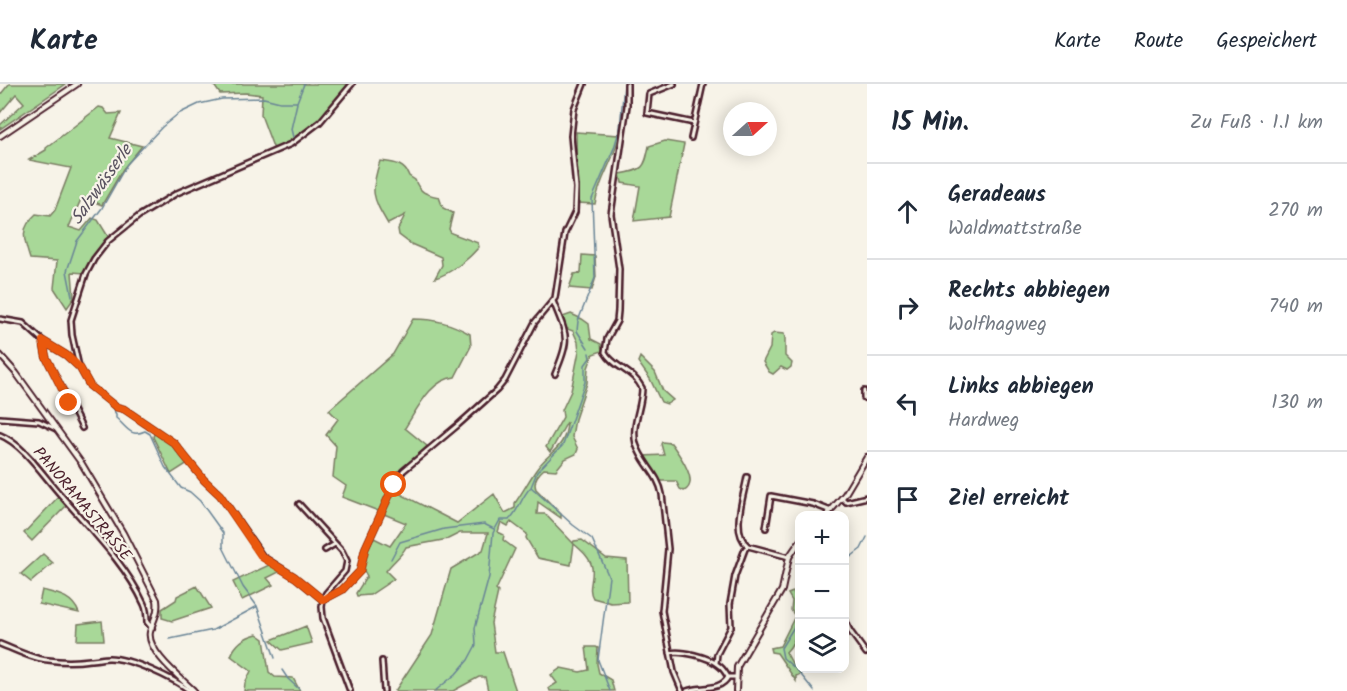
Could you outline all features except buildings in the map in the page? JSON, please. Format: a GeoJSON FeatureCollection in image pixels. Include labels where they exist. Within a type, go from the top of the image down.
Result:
{"type":"FeatureCollection","features":[{"type":"Feature","properties":{"kind":"street"},"geometry":{"type":"LineString","coordinates":[[0,136],[77,84]]}},
{"type":"Feature","properties":{"kind":"street"},"geometry":{"type":"LineString","coordinates":[[324,599],[295,577],[262,557],[220,495],[204,480],[174,443],[124,409],[116,407],[90,386],[80,368],[71,320],[86,274],[94,258],[108,241],[139,216],[177,193],[291,144],[320,122],[352,84]]}},
{"type":"Feature","properties":{"kind":"street"},"geometry":{"type":"LineString","coordinates":[[324,599],[342,590],[360,571],[365,549],[394,485],[403,471],[497,390],[505,380],[535,322],[555,298],[565,233],[575,212],[576,188],[571,136],[574,109],[584,84]]}},
{"type":"Feature","properties":{"kind":"street"},"geometry":{"type":"LineString","coordinates":[[627,84],[627,106],[611,214],[619,269],[618,310],[617,321],[607,339],[605,352],[611,360],[632,374],[642,388],[634,427],[635,436],[639,451],[655,475],[662,494],[668,549],[662,611],[674,672],[682,691]]}},
{"type":"Feature","properties":{"kind":"street"},"geometry":{"type":"LineString","coordinates":[[674,84],[649,94],[647,113],[694,123]]}},
{"type":"Feature","properties":{"kind":"street"},"geometry":{"type":"LineString","coordinates":[[691,138],[703,84]]}},
{"type":"Feature","properties":{"kind":"street"},"geometry":{"type":"LineString","coordinates":[[553,301],[567,344],[555,374]]}},
{"type":"Feature","properties":{"kind":"street"},"geometry":{"type":"LineString","coordinates":[[0,319],[23,323],[80,368]]}},
{"type":"Feature","properties":{"kind":"street"},"geometry":{"type":"LineString","coordinates":[[43,341],[46,357],[82,428]]}},
{"type":"Feature","properties":{"kind":"street"},"geometry":{"type":"LineString","coordinates":[[0,355],[58,430],[103,498],[155,596],[158,612],[150,639],[153,648],[194,690]]}},
{"type":"Feature","properties":{"kind":"street"},"geometry":{"type":"LineString","coordinates":[[864,391],[864,399],[867,399]]}},
{"type":"Feature","properties":{"kind":"street","name":"PANORAMASTRASSE"},"geometry":{"type":"LineString","coordinates":[[0,418],[39,421],[58,430]]}},
{"type":"Feature","properties":{"kind":"street","name":"PANORAMASTRASSE"},"geometry":{"type":"LineString","coordinates":[[0,435],[11,441],[29,458],[118,561],[144,602],[147,622],[152,628]]}},
{"type":"Feature","properties":{"kind":"street"},"geometry":{"type":"LineString","coordinates":[[766,528],[771,496],[813,504],[831,511],[842,498],[867,457]]}},
{"type":"Feature","properties":{"kind":"street"},"geometry":{"type":"LineString","coordinates":[[747,477],[739,523],[742,540],[748,546],[789,557]]}},
{"type":"Feature","properties":{"kind":"street"},"geometry":{"type":"LineString","coordinates":[[842,498],[846,502],[867,497]]}},
{"type":"Feature","properties":{"kind":"street"},"geometry":{"type":"LineString","coordinates":[[299,504],[344,554],[346,567],[343,575],[326,593],[323,618],[350,691]]}},
{"type":"Feature","properties":{"kind":"street"},"geometry":{"type":"LineString","coordinates":[[326,550],[335,544]]}},
{"type":"Feature","properties":{"kind":"street"},"geometry":{"type":"LineString","coordinates":[[716,663],[717,654],[731,627],[730,604],[735,576],[748,546]]}},
{"type":"Feature","properties":{"kind":"street"},"geometry":{"type":"LineString","coordinates":[[736,691],[736,677],[740,663],[782,590],[789,557],[795,548]]}},
{"type":"Feature","properties":{"kind":"street"},"geometry":{"type":"LineString","coordinates":[[845,619],[850,631],[866,653]]}},
{"type":"Feature","properties":{"kind":"street"},"geometry":{"type":"LineString","coordinates":[[0,644],[38,659],[78,661],[108,658],[142,666],[169,678],[190,691],[194,690]]}},
{"type":"Feature","properties":{"kind":"street"},"geometry":{"type":"LineString","coordinates":[[670,654],[678,652],[716,663],[728,677],[736,677]]}},
{"type":"Feature","properties":{"kind":"street"},"geometry":{"type":"LineString","coordinates":[[382,661],[384,691]]}},
{"type":"Feature","properties":{"kind":"street"},"geometry":{"type":"LineString","coordinates":[[687,691],[720,686],[728,677]]}},
{"type":"Feature","properties":{"kind":"street"},"geometry":{"type":"LineString","coordinates":[[720,686],[723,691]]}},
{"type":"Feature","properties":{"kind":"green space"},"geometry":{"type":"Polygon","coordinates":[[[9,84],[66,84],[0,129],[0,125],[24,103],[16,94],[0,113],[0,95],[9,84]]]}},
{"type":"Feature","properties":{"kind":"green space"},"geometry":{"type":"Polygon","coordinates":[[[213,84],[350,84],[327,112],[307,131],[297,139],[276,149],[273,147],[261,115],[262,95],[220,94],[213,84]]]}},
{"type":"Feature","properties":{"kind":"green space"},"geometry":{"type":"Polygon","coordinates":[[[99,107],[108,114],[121,113],[110,138],[142,146],[123,169],[102,205],[82,197],[69,227],[81,231],[92,218],[98,220],[109,238],[85,273],[72,272],[74,298],[67,308],[54,288],[57,261],[30,259],[24,235],[27,225],[36,214],[50,216],[55,210],[71,168],[29,160],[46,150],[99,107]]]}},
{"type":"Feature","properties":{"kind":"green space"},"geometry":{"type":"Polygon","coordinates":[[[576,132],[619,135],[615,152],[600,185],[595,204],[577,203],[576,132]]]}},
{"type":"Feature","properties":{"kind":"green space"},"geometry":{"type":"Polygon","coordinates":[[[665,141],[684,144],[669,217],[634,221],[640,186],[622,183],[620,174],[642,167],[649,146],[665,141]]]}},
{"type":"Feature","properties":{"kind":"green space"},"geometry":{"type":"Polygon","coordinates":[[[380,161],[401,166],[421,190],[439,197],[443,208],[453,213],[449,229],[451,233],[478,243],[479,247],[475,252],[453,270],[435,278],[442,265],[441,257],[411,244],[399,235],[398,229],[405,215],[388,224],[379,207],[374,187],[380,161]]]}},
{"type":"Feature","properties":{"kind":"green space"},"geometry":{"type":"Polygon","coordinates":[[[582,255],[595,256],[596,277],[592,290],[569,288],[574,274],[581,273],[582,255]]]}},
{"type":"Feature","properties":{"kind":"green space"},"geometry":{"type":"Polygon","coordinates":[[[571,314],[589,324],[591,339],[601,344],[602,351],[593,354],[588,368],[587,383],[575,419],[572,437],[578,449],[576,454],[565,459],[556,470],[544,469],[536,480],[536,489],[561,514],[561,518],[538,502],[537,514],[545,514],[573,543],[582,540],[606,558],[627,560],[628,602],[611,603],[593,598],[590,561],[574,544],[571,565],[538,558],[526,538],[527,534],[511,522],[508,526],[501,522],[498,532],[504,535],[503,540],[515,549],[496,590],[498,592],[491,623],[495,652],[503,652],[516,691],[488,691],[485,677],[479,677],[453,691],[395,691],[432,635],[451,569],[483,550],[488,533],[460,533],[448,539],[406,547],[386,571],[394,579],[370,595],[357,596],[356,593],[367,576],[363,569],[367,551],[374,538],[390,546],[406,523],[384,514],[393,490],[457,523],[494,494],[505,513],[515,508],[515,503],[533,474],[564,438],[567,422],[550,452],[546,447],[563,417],[562,410],[571,391],[579,351],[573,331],[565,328],[560,318],[571,314]]]}},
{"type":"Feature","properties":{"kind":"green space"},"geometry":{"type":"Polygon","coordinates":[[[413,319],[436,321],[456,327],[470,334],[471,346],[455,377],[438,383],[425,396],[405,428],[427,446],[391,487],[381,512],[342,497],[346,486],[333,477],[336,446],[326,435],[338,419],[329,410],[393,354],[413,319]]]}},
{"type":"Feature","properties":{"kind":"green space"},"geometry":{"type":"Polygon","coordinates":[[[784,334],[785,356],[792,363],[787,370],[781,367],[773,374],[763,362],[770,348],[771,335],[784,334]]]}},
{"type":"Feature","properties":{"kind":"green space"},"geometry":{"type":"Polygon","coordinates":[[[640,357],[655,372],[663,391],[673,400],[667,404],[661,402],[650,379],[638,362],[640,357]]]}},
{"type":"Feature","properties":{"kind":"green space"},"geometry":{"type":"Polygon","coordinates":[[[155,431],[178,449],[188,463],[171,474],[153,437],[155,431]]]}},
{"type":"Feature","properties":{"kind":"green space"},"geometry":{"type":"Polygon","coordinates":[[[662,442],[671,443],[686,468],[690,482],[689,487],[684,491],[680,489],[676,481],[660,481],[643,456],[664,455],[662,442]]]}},
{"type":"Feature","properties":{"kind":"green space"},"geometry":{"type":"Polygon","coordinates":[[[59,496],[67,505],[32,541],[24,533],[59,496]]]}},
{"type":"Feature","properties":{"kind":"green space"},"geometry":{"type":"Polygon","coordinates":[[[43,554],[53,563],[31,582],[21,574],[43,554]]]}},
{"type":"Feature","properties":{"kind":"green space"},"geometry":{"type":"Polygon","coordinates":[[[271,564],[281,571],[267,578],[273,585],[242,600],[233,582],[271,564]]]}},
{"type":"Feature","properties":{"kind":"green space"},"geometry":{"type":"Polygon","coordinates":[[[197,586],[211,608],[172,621],[162,618],[162,609],[176,600],[177,596],[197,586]]]}},
{"type":"Feature","properties":{"kind":"green space"},"geometry":{"type":"Polygon","coordinates":[[[42,590],[68,599],[79,613],[39,604],[42,590]]]}},
{"type":"Feature","properties":{"kind":"green space"},"geometry":{"type":"Polygon","coordinates":[[[793,592],[795,595],[795,616],[791,610],[792,601],[788,594],[793,592]]]}},
{"type":"Feature","properties":{"kind":"green space"},"geometry":{"type":"Polygon","coordinates":[[[795,616],[795,637],[786,652],[795,666],[795,673],[802,673],[796,676],[796,681],[777,653],[771,652],[770,648],[780,646],[795,616]]]}},
{"type":"Feature","properties":{"kind":"green space"},"geometry":{"type":"Polygon","coordinates":[[[102,621],[104,640],[77,640],[78,624],[102,621]]]}},
{"type":"Feature","properties":{"kind":"green space"},"geometry":{"type":"Polygon","coordinates":[[[306,626],[312,643],[282,650],[271,640],[306,626]]]}},
{"type":"Feature","properties":{"kind":"green space"},"geometry":{"type":"Polygon","coordinates":[[[257,634],[264,639],[269,672],[275,677],[293,678],[300,691],[244,691],[251,671],[231,656],[241,642],[257,634]]]}},
{"type":"Feature","properties":{"kind":"green space"},"geometry":{"type":"Polygon","coordinates":[[[586,647],[598,648],[599,673],[611,680],[614,691],[550,691],[549,688],[557,683],[551,675],[561,668],[580,672],[589,670],[586,647]]]}},
{"type":"Feature","properties":{"kind":"waterway","name":"Salzwässerle"},"geometry":{"type":"LineString","coordinates":[[72,296],[67,271],[77,241],[102,208],[127,164],[162,127],[178,114],[199,104],[222,99],[264,98],[280,102],[297,102],[304,84]]}},
{"type":"Feature","properties":{"kind":"waterway"},"geometry":{"type":"LineString","coordinates":[[588,348],[577,331],[578,321],[595,278],[592,199],[620,128],[624,84]]}},
{"type":"Feature","properties":{"kind":"waterway","name":"Salzwässerle"},"geometry":{"type":"LineString","coordinates":[[293,137],[291,129],[297,103]]}},
{"type":"Feature","properties":{"kind":"waterway"},"geometry":{"type":"LineString","coordinates":[[589,353],[590,358],[585,365],[585,382],[563,445],[537,472],[531,487],[592,539],[609,577],[598,660],[610,691]]}},
{"type":"Feature","properties":{"kind":"waterway","name":"Salzwässerle"},"geometry":{"type":"LineString","coordinates":[[109,403],[116,418],[129,430],[136,433],[145,431],[150,434],[165,467],[181,488],[200,501],[223,533],[223,547],[243,587],[257,606],[275,658]]}},
{"type":"Feature","properties":{"kind":"waterway"},"geometry":{"type":"LineString","coordinates":[[435,691],[456,674],[468,660],[476,645],[475,628],[489,577],[493,533],[500,520],[509,520],[530,488]]}},
{"type":"Feature","properties":{"kind":"waterway"},"geometry":{"type":"LineString","coordinates":[[391,559],[400,542],[444,529],[484,524],[494,529]]}},
{"type":"Feature","properties":{"kind":"waterway"},"geometry":{"type":"LineString","coordinates":[[849,558],[861,549],[867,537]]}},
{"type":"Feature","properties":{"kind":"waterway","name":"Salzwässerle"},"geometry":{"type":"LineString","coordinates":[[170,639],[213,630],[256,607]]}},
{"type":"Feature","properties":{"kind":"waterway"},"geometry":{"type":"LineString","coordinates":[[799,619],[781,648],[783,658],[798,671],[814,691]]}},
{"type":"Feature","properties":{"kind":"waterway","name":"Salzwässerle"},"geometry":{"type":"LineString","coordinates":[[282,670],[299,689]]}},
{"type":"Feature","properties":{"kind":"route"},"geometry":{"type":"LineString","coordinates":[[69,403],[46,357],[43,341],[66,355],[80,368],[90,386],[116,407],[124,409],[174,443],[204,480],[220,495],[262,557],[295,577],[323,600],[342,590],[360,571],[365,549],[394,485]]}}]}
